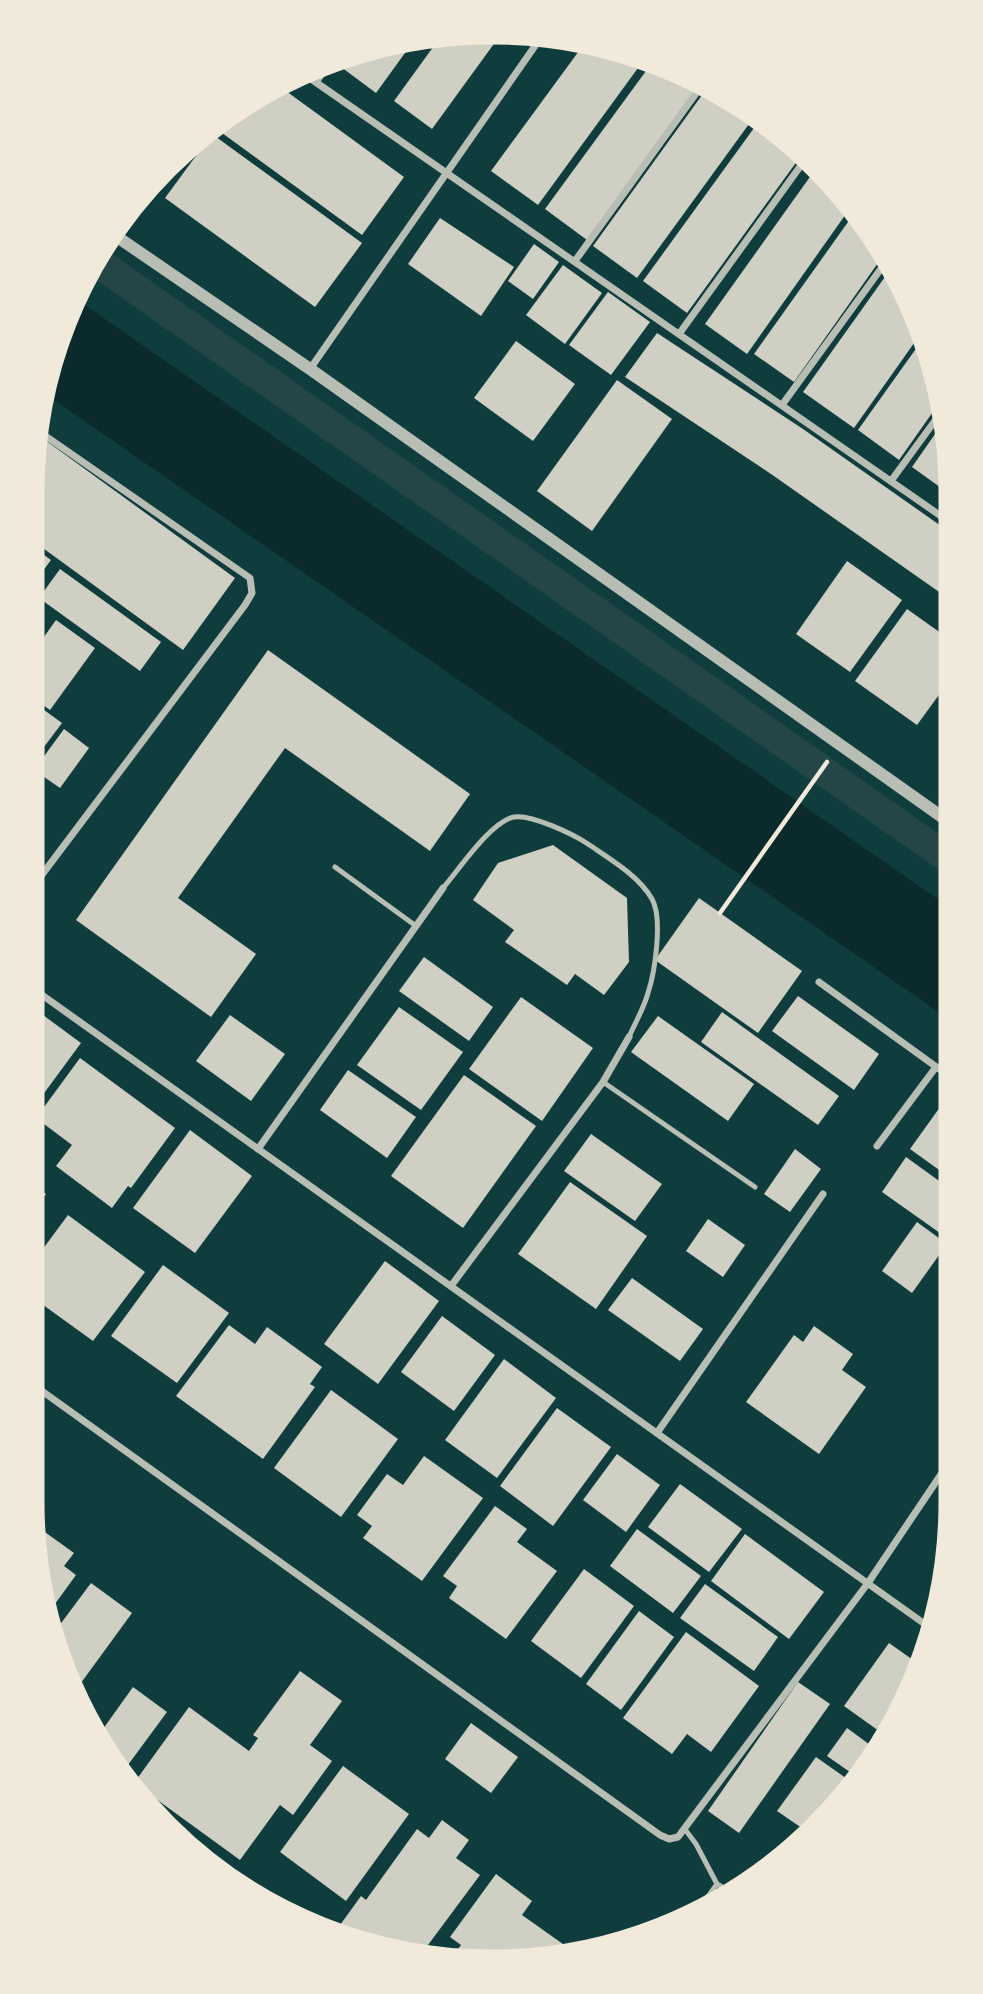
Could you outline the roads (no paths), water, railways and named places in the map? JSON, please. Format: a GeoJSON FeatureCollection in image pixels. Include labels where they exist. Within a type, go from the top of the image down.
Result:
{"type":"FeatureCollection","features":[{"type":"Feature","properties":{"kind":"street"},"geometry":{"type":"LineString","coordinates":[[310,369],[537,43]]}},
{"type":"Feature","properties":{"kind":"street"},"geometry":{"type":"LineString","coordinates":[[316,82],[322,74]]}},
{"type":"Feature","properties":{"kind":"street"},"geometry":{"type":"LineString","coordinates":[[311,79],[943,517]]}},
{"type":"Feature","properties":{"kind":"street"},"geometry":{"type":"LineString","coordinates":[[575,261],[698,91]]}},
{"type":"Feature","properties":{"kind":"street"},"geometry":{"type":"LineString","coordinates":[[679,334],[802,164]]}},
{"type":"Feature","properties":{"kind":"street"},"geometry":{"type":"LineString","coordinates":[[118,238],[310,369],[943,818]]}},
{"type":"Feature","properties":{"kind":"street"},"geometry":{"type":"LineString","coordinates":[[782,405],[882,267]]}},
{"type":"Feature","properties":{"kind":"street"},"geometry":{"type":"LineString","coordinates":[[891,481],[936,418]]}},
{"type":"Feature","properties":{"kind":"street"},"geometry":{"type":"LineString","coordinates":[[40,877],[246,605],[251,593],[250,578],[44,435]]}},
{"type":"Feature","properties":{"kind":"street"},"geometry":{"type":"LineString","coordinates":[[258,1149],[443,888]]}},
{"type":"Feature","properties":{"kind":"street"},"geometry":{"type":"LineString","coordinates":[[819,982],[943,1072]]}},
{"type":"Feature","properties":{"kind":"street"},"geometry":{"type":"LineString","coordinates":[[40,993],[926,1624]]}},
{"type":"Feature","properties":{"kind":"street"},"geometry":{"type":"LineString","coordinates":[[451,1286],[603,1082],[629,1037]]}},
{"type":"Feature","properties":{"kind":"street"},"geometry":{"type":"LineString","coordinates":[[877,1146],[936,1067]]}},
{"type":"Feature","properties":{"kind":"street"},"geometry":{"type":"LineString","coordinates":[[657,1433],[823,1194]]}},
{"type":"Feature","properties":{"kind":"street"},"geometry":{"type":"LineString","coordinates":[[40,1390],[669,1839],[678,1837],[868,1583],[943,1471]]}},
{"type":"Feature","properties":{"kind":"lane"},"geometry":{"type":"LineString","coordinates":[[443,888],[498,824],[514,817],[573,835],[613,861],[642,886],[652,899],[659,916],[648,993],[629,1037]]}},
{"type":"Feature","properties":{"kind":"lane"},"geometry":{"type":"LineString","coordinates":[[335,867],[416,926]]}},
{"type":"Feature","properties":{"kind":"lane"},"geometry":{"type":"LineString","coordinates":[[603,1082],[755,1187]]}},
{"type":"Feature","properties":{"kind":"lane"},"geometry":{"type":"LineString","coordinates":[[684,1828],[696,1844],[717,1884],[724,1888]]}},
{"type":"Feature","properties":{"kind":"lane"},"geometry":{"type":"LineString","coordinates":[[706,1899],[717,1884]]}}]}
